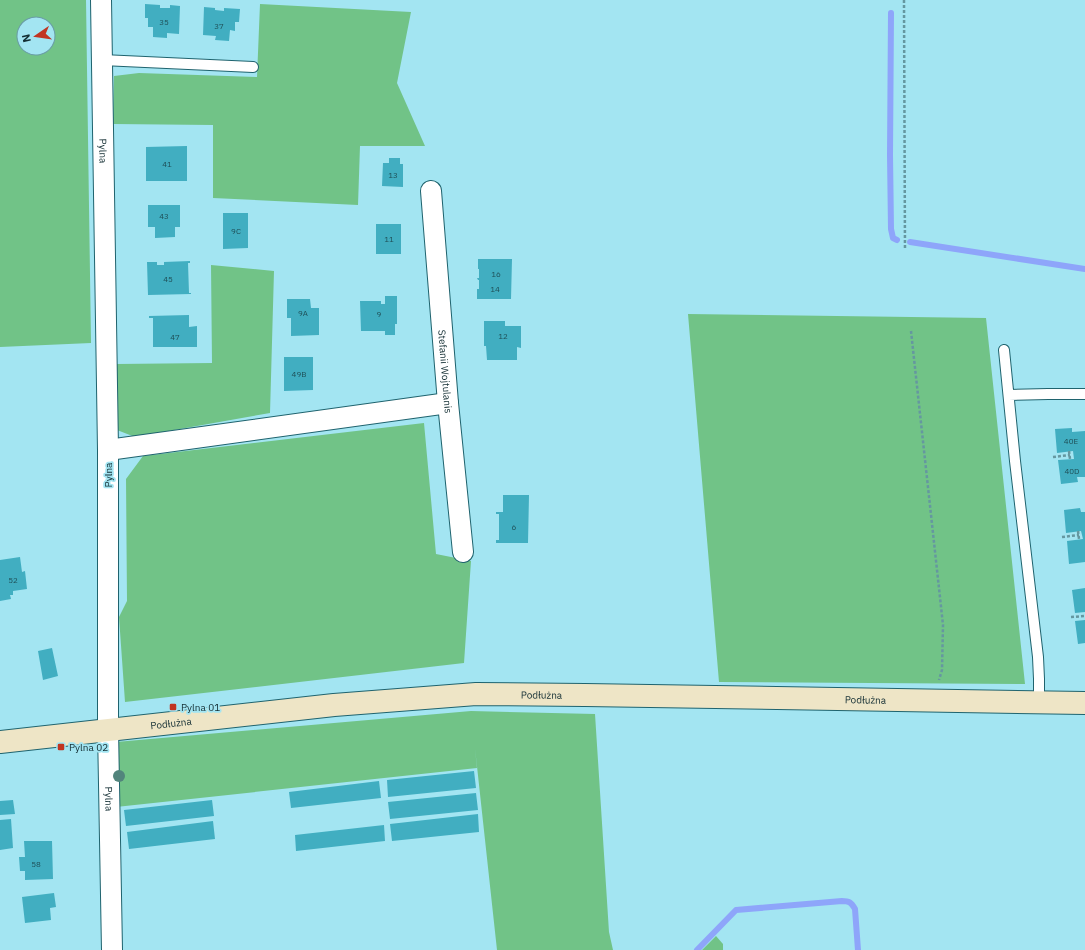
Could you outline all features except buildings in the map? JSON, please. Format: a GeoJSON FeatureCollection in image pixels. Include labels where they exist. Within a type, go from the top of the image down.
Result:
{"type":"FeatureCollection","features":[{"type":"Feature","properties":{"kind":"street","name":"Pylna"},"geometry":{"type":"LineString","coordinates":[[101,0],[108,450],[108,729],[112,950]]}},
{"type":"Feature","properties":{"kind":"street","name":"Stefanii Wojtulanis"},"geometry":{"type":"LineString","coordinates":[[431,191],[448,403],[463,552]]}},
{"type":"Feature","properties":{"kind":"street"},"geometry":{"type":"LineString","coordinates":[[108,450],[448,403]]}},
{"type":"Feature","properties":{"kind":"street","name":"Podłużna"},"geometry":{"type":"LineString","coordinates":[[0,742],[334,705],[476,694],[1085,703]]}},
{"type":"Feature","properties":{"kind":"lane"},"geometry":{"type":"LineString","coordinates":[[102,60],[254,67]]}},
{"type":"Feature","properties":{"kind":"lane"},"geometry":{"type":"LineString","coordinates":[[1004,350],[1015,461],[1038,657],[1039,703]]}},
{"type":"Feature","properties":{"kind":"lane"},"geometry":{"type":"LineString","coordinates":[[1009,395],[1085,394]]}},
{"type":"Feature","properties":{"kind":"path"},"geometry":{"type":"LineString","coordinates":[[904,0],[905,250]]}},
{"type":"Feature","properties":{"kind":"path"},"geometry":{"type":"LineString","coordinates":[[911,331],[943,624],[942,670],[934,700]]}},
{"type":"Feature","properties":{"kind":"path"},"geometry":{"type":"LineString","coordinates":[[1070,451],[1070,459]]}},
{"type":"Feature","properties":{"kind":"path"},"geometry":{"type":"LineString","coordinates":[[1053,457],[1070,455]]}},
{"type":"Feature","properties":{"kind":"path"},"geometry":{"type":"LineString","coordinates":[[1078,532],[1079,539]]}},
{"type":"Feature","properties":{"kind":"path"},"geometry":{"type":"LineString","coordinates":[[1062,537],[1079,535]]}},
{"type":"Feature","properties":{"kind":"path"},"geometry":{"type":"LineString","coordinates":[[1070,617],[1085,616]]}},
{"type":"Feature","properties":{"kind":"green space"},"geometry":{"type":"Polygon","coordinates":[[[0,0],[86,0],[91,343],[0,347],[0,0]]]}},
{"type":"Feature","properties":{"kind":"green space"},"geometry":{"type":"Polygon","coordinates":[[[260,4],[411,12],[397,83],[425,146],[360,146],[358,205],[213,198],[213,125],[113,124],[114,76],[139,73],[257,77],[260,4]]]}},
{"type":"Feature","properties":{"kind":"green space"},"geometry":{"type":"Polygon","coordinates":[[[211,265],[274,271],[270,413],[135,437],[117,430],[117,364],[212,363],[211,265]]]}},
{"type":"Feature","properties":{"kind":"green space"},"geometry":{"type":"Polygon","coordinates":[[[688,314],[986,318],[1025,684],[719,682],[688,314]]]}},
{"type":"Feature","properties":{"kind":"green space"},"geometry":{"type":"Polygon","coordinates":[[[424,423],[436,554],[471,561],[464,663],[125,702],[119,617],[127,601],[126,479],[143,456],[424,423]]]}},
{"type":"Feature","properties":{"kind":"green space"},"geometry":{"type":"Polygon","coordinates":[[[471,711],[595,714],[609,932],[613,950],[497,950],[475,748],[477,768],[116,807],[116,742],[471,711]]]}},
{"type":"Feature","properties":{"kind":"green space"},"geometry":{"type":"Polygon","coordinates":[[[716,936],[723,944],[723,950],[702,950],[716,936]]]}},
{"type":"Feature","properties":{"kind":"waterway"},"geometry":{"type":"LineString","coordinates":[[891,13],[891,229],[893,238],[897,240]]}},
{"type":"Feature","properties":{"kind":"waterway"},"geometry":{"type":"LineString","coordinates":[[910,242],[1085,269]]}},
{"type":"Feature","properties":{"kind":"waterway"},"geometry":{"type":"LineString","coordinates":[[697,950],[736,910],[842,901],[850,902],[855,909],[858,950]]}},
{"type":"Feature","properties":{"kind":"place","name":"Pylna 01"},"geometry":{"type":"Point","coordinates":[173,707]}},
{"type":"Feature","properties":{"kind":"place","name":"Pylna 02"},"geometry":{"type":"Point","coordinates":[61,747]}}]}
